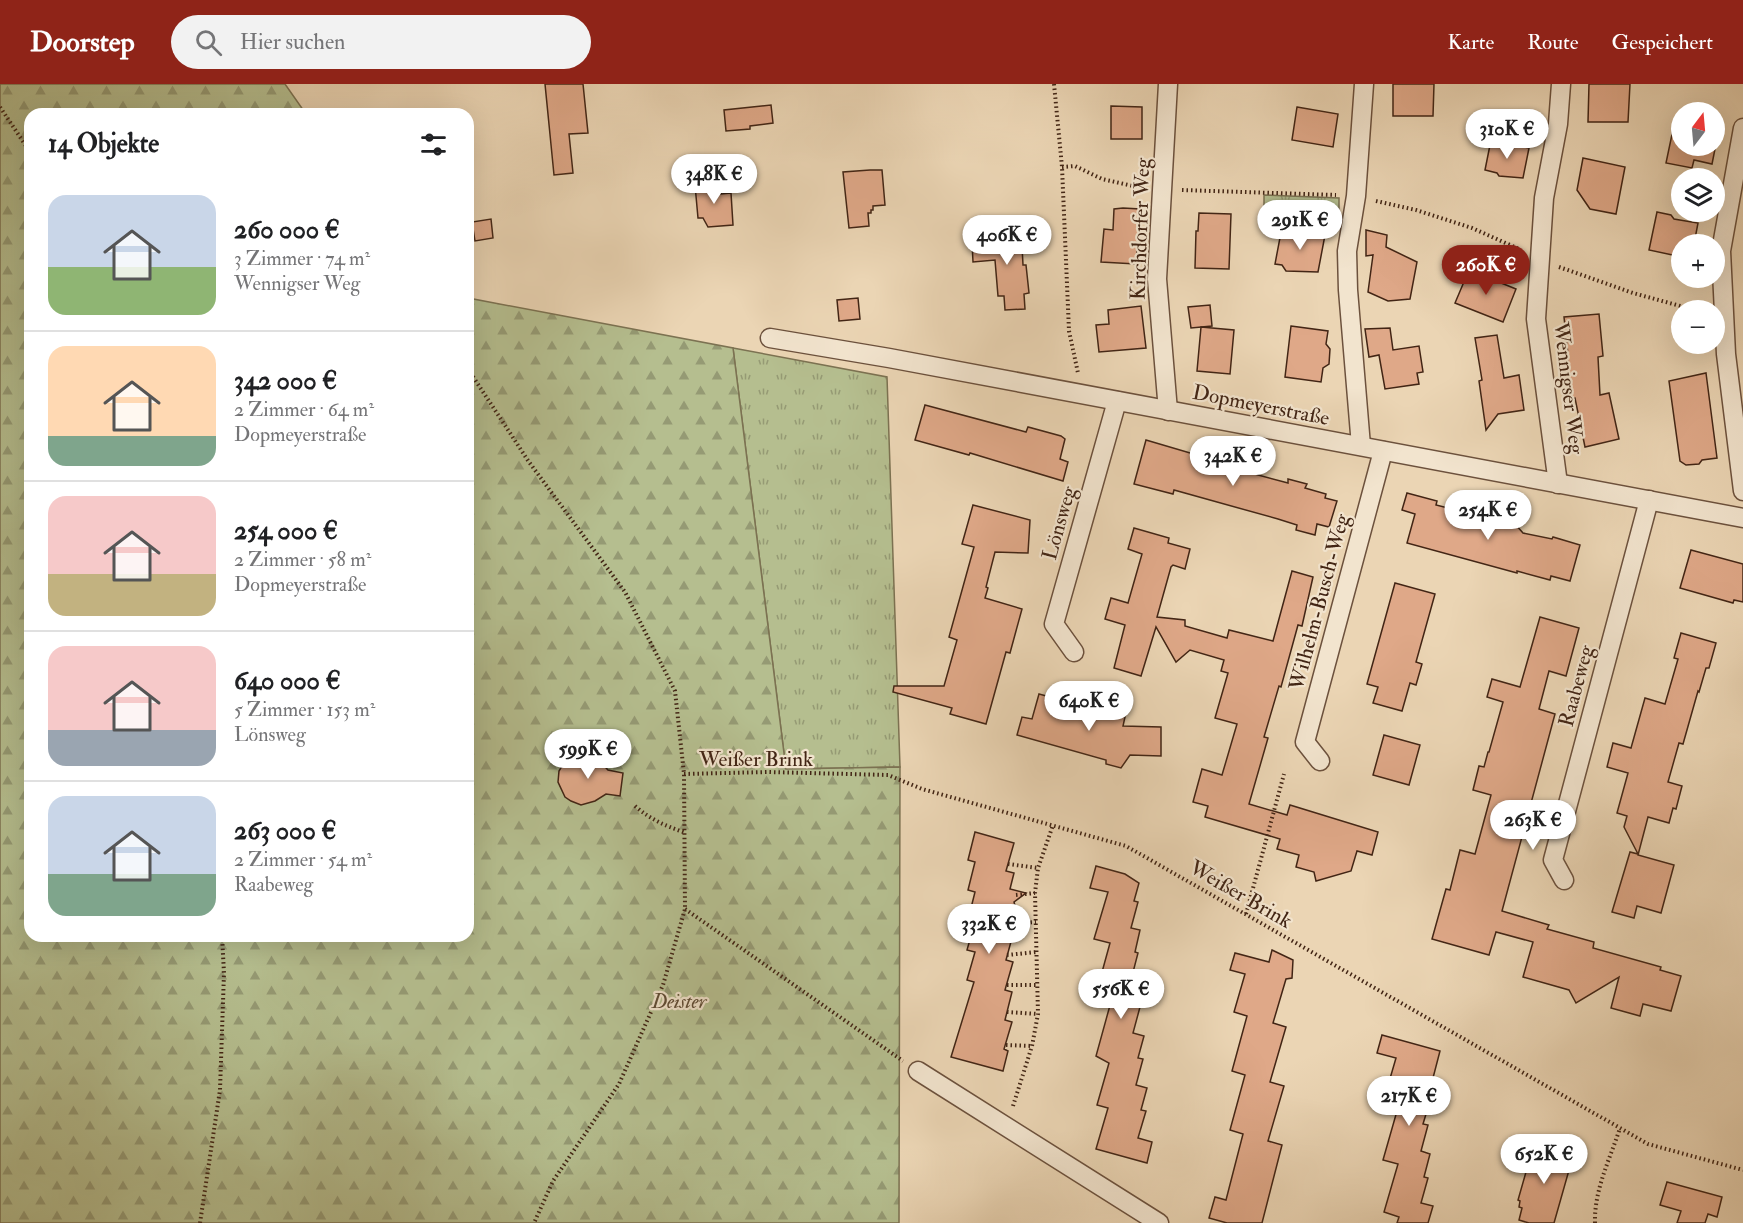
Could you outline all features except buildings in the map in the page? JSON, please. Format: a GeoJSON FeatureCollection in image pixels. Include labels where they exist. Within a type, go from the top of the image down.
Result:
{"type":"FeatureCollection","features":[{"type":"Feature","properties":{"kind":"street","name":"Kirchdorfer Weg"},"geometry":{"type":"LineString","coordinates":[[1168,84],[1156,279],[1168,411]]}},
{"type":"Feature","properties":{"kind":"street"},"geometry":{"type":"LineString","coordinates":[[1361,446],[1347,251],[1356,196],[1364,84]]}},
{"type":"Feature","properties":{"kind":"street","name":"Wennigser Weg"},"geometry":{"type":"LineString","coordinates":[[1558,483],[1536,319],[1542,259],[1544,198],[1558,124],[1562,84]]}},
{"type":"Feature","properties":{"kind":"street"},"geometry":{"type":"LineString","coordinates":[[1743,128],[1721,250],[1726,354],[1743,492]]}},
{"type":"Feature","properties":{"kind":"street","name":"Dopmeyerstraße"},"geometry":{"type":"LineString","coordinates":[[770,338],[1743,518]]}},
{"type":"Feature","properties":{"kind":"street","name":"Lönsweg"},"geometry":{"type":"LineString","coordinates":[[1074,652],[1054,624],[1117,401]]}},
{"type":"Feature","properties":{"kind":"street","name":"Wilhelm-Busch-Weg"},"geometry":{"type":"LineString","coordinates":[[1320,761],[1305,742],[1383,451]]}},
{"type":"Feature","properties":{"kind":"street","name":"Raabeweg"},"geometry":{"type":"LineString","coordinates":[[1564,880],[1553,860],[1649,500]]}},
{"type":"Feature","properties":{"kind":"street"},"geometry":{"type":"LineString","coordinates":[[918,1071],[1159,1223]]}},
{"type":"Feature","properties":{"kind":"path"},"geometry":{"type":"LineString","coordinates":[[1054,84],[1062,167],[1069,331],[1080,382]]}},
{"type":"Feature","properties":{"kind":"path"},"geometry":{"type":"LineString","coordinates":[[0,107],[24,143]]}},
{"type":"Feature","properties":{"kind":"path"},"geometry":{"type":"LineString","coordinates":[[1062,167],[1075,166],[1121,184],[1163,189],[1356,196],[1416,210],[1472,228],[1596,281],[1671,303]]}},
{"type":"Feature","properties":{"kind":"path"},"geometry":{"type":"LineString","coordinates":[[474,378],[529,462],[625,592],[675,691],[684,774],[685,909],[663,985],[619,1084],[553,1181],[534,1223]]}},
{"type":"Feature","properties":{"kind":"path","name":"Weißer Brink"},"geometry":{"type":"LineString","coordinates":[[684,774],[768,772],[888,775],[922,789],[1126,846],[1648,1144],[1743,1170]]}},
{"type":"Feature","properties":{"kind":"path"},"geometry":{"type":"LineString","coordinates":[[1246,914],[1284,774]]}},
{"type":"Feature","properties":{"kind":"path"},"geometry":{"type":"LineString","coordinates":[[635,806],[659,824],[686,833]]}},
{"type":"Feature","properties":{"kind":"path"},"geometry":{"type":"LineString","coordinates":[[1006,1127],[1032,1046],[1038,1014],[1035,893],[1038,868],[1053,825]]}},
{"type":"Feature","properties":{"kind":"path"},"geometry":{"type":"LineString","coordinates":[[1008,864],[1038,868]]}},
{"type":"Feature","properties":{"kind":"path"},"geometry":{"type":"LineString","coordinates":[[1016,896],[1035,893]]}},
{"type":"Feature","properties":{"kind":"path"},"geometry":{"type":"LineString","coordinates":[[685,909],[918,1071]]}},
{"type":"Feature","properties":{"kind":"path"},"geometry":{"type":"LineString","coordinates":[[1008,924],[1036,922]]}},
{"type":"Feature","properties":{"kind":"path"},"geometry":{"type":"LineString","coordinates":[[200,1223],[220,1090],[225,973],[222,942]]}},
{"type":"Feature","properties":{"kind":"path"},"geometry":{"type":"LineString","coordinates":[[1007,954],[1037,952]]}},
{"type":"Feature","properties":{"kind":"path"},"geometry":{"type":"LineString","coordinates":[[1007,985],[1037,985]]}},
{"type":"Feature","properties":{"kind":"path"},"geometry":{"type":"LineString","coordinates":[[1007,1012],[1038,1014]]}},
{"type":"Feature","properties":{"kind":"path"},"geometry":{"type":"LineString","coordinates":[[1006,1045],[1032,1046]]}},
{"type":"Feature","properties":{"kind":"path"},"geometry":{"type":"LineString","coordinates":[[1594,1223],[1598,1192],[1620,1128]]}},
{"type":"Feature","properties":{"kind":"green space","name":"Deister"},"geometry":{"type":"Polygon","coordinates":[[[0,84],[285,84],[302,108],[24,108],[24,942],[474,942],[474,299],[733,348],[786,769],[900,767],[899,1223],[0,1223],[0,84]]]}},
{"type":"Feature","properties":{"kind":"green space"},"geometry":{"type":"Polygon","coordinates":[[[1264,195],[1339,198],[1339,227],[1264,214],[1264,195]]]}},
{"type":"Feature","properties":{"kind":"green space"},"geometry":{"type":"Polygon","coordinates":[[[733,348],[887,377],[900,767],[786,769],[733,348]]]}}]}
